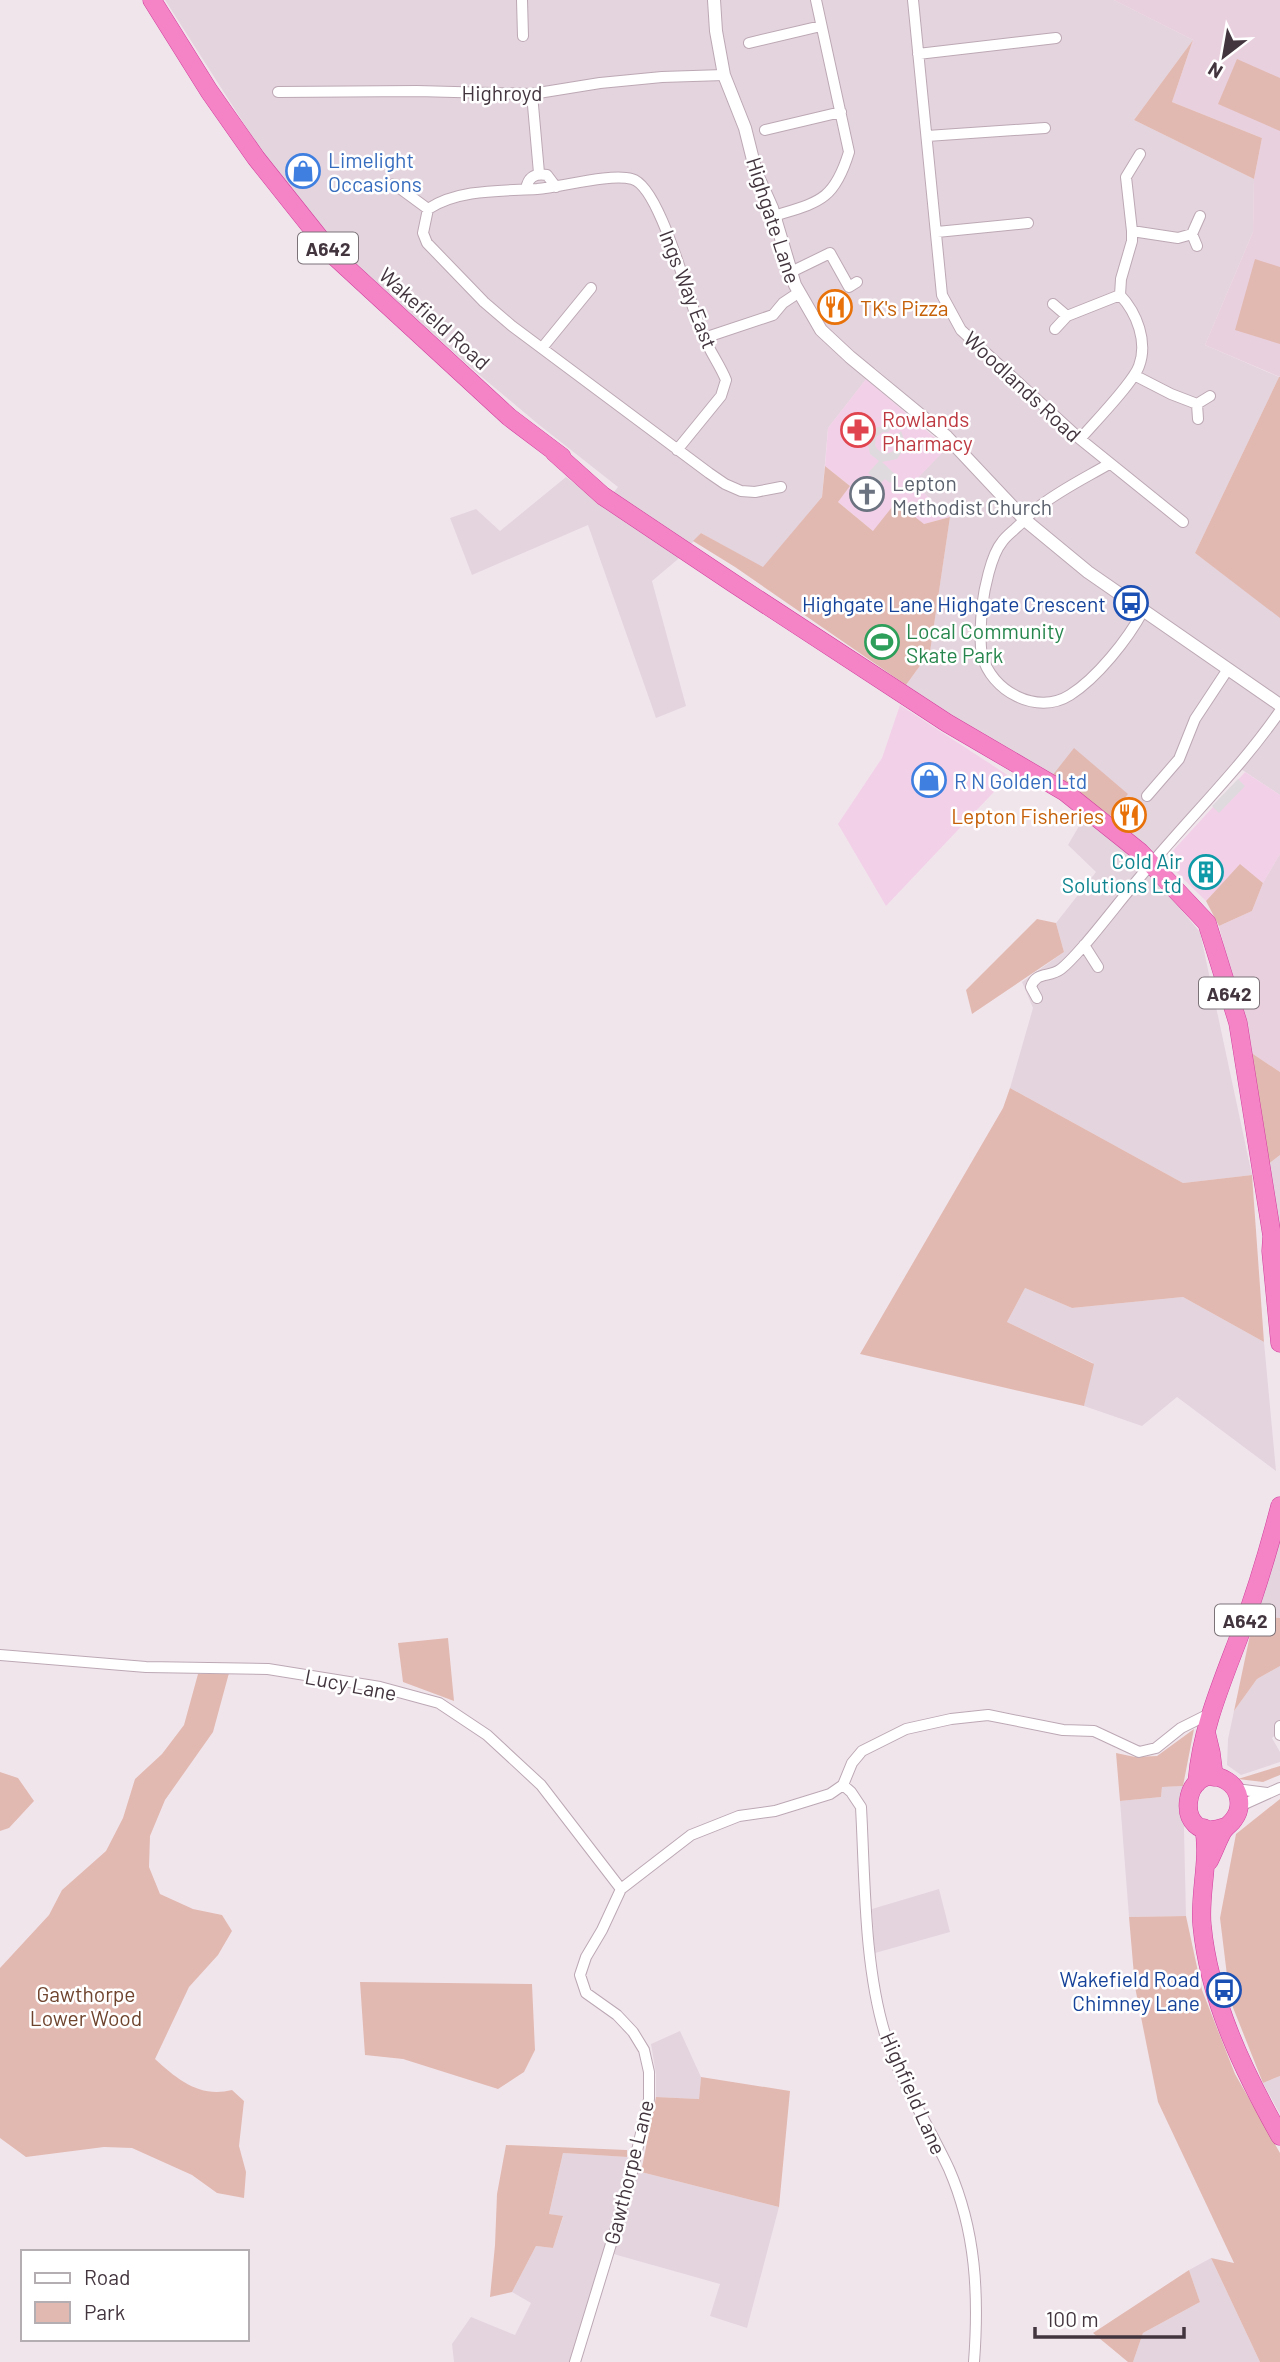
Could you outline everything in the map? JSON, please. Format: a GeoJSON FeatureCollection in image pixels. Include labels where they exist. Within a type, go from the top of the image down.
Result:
{"type":"FeatureCollection","features":[{"type":"Feature","properties":{"kind":"highway","name":"Wakefield Road"},"geometry":{"type":"LineString","coordinates":[[152,0],[209,91],[256,158],[334,256],[509,417],[627,502],[674,542],[733,583],[947,723],[1065,792],[1146,858],[1207,923],[1238,1023],[1272,1236],[1280,1342]]}},
{"type":"Feature","properties":{"kind":"highway","name":"A642"},"geometry":{"type":"LineString","coordinates":[[1280,1506],[1268,1552],[1199,1753],[1205,1780],[1188,1796],[1187,1804],[1192,1819],[1204,1828],[1206,1842],[1202,1923],[1213,1985],[1243,2065],[1280,2136]]}},
{"type":"Feature","properties":{"kind":"highway"},"geometry":{"type":"LineString","coordinates":[[1205,1780],[1227,1781],[1238,1798]]}},
{"type":"Feature","properties":{"kind":"highway","name":"A642"},"geometry":{"type":"LineString","coordinates":[[1205,1870],[1225,1827],[1233,1822],[1238,1798]]}},
{"type":"Feature","properties":{"kind":"highway"},"geometry":{"type":"LineString","coordinates":[[1204,1828],[1219,1830],[1225,1827]]}},
{"type":"Feature","properties":{"kind":"street"},"geometry":{"type":"LineString","coordinates":[[522,0],[523,36]]}},
{"type":"Feature","properties":{"kind":"street","name":"Highgate Lane"},"geometry":{"type":"LineString","coordinates":[[714,0],[716,31],[724,75],[745,128],[756,172],[774,216],[791,272],[799,293],[821,330],[947,437],[1026,520],[1088,572],[1280,705]]}},
{"type":"Feature","properties":{"kind":"street"},"geometry":{"type":"LineString","coordinates":[[774,216],[812,205],[829,194],[842,176],[849,152],[816,0]]}},
{"type":"Feature","properties":{"kind":"street","name":"Woodlands Road"},"geometry":{"type":"LineString","coordinates":[[913,0],[942,295],[961,330],[1080,439],[1183,522]]}},
{"type":"Feature","properties":{"kind":"street"},"geometry":{"type":"LineString","coordinates":[[749,43],[821,26]]}},
{"type":"Feature","properties":{"kind":"street"},"geometry":{"type":"LineString","coordinates":[[918,54],[1056,38]]}},
{"type":"Feature","properties":{"kind":"street","name":"Highroyd"},"geometry":{"type":"LineString","coordinates":[[278,92],[532,94],[662,76],[724,75]]}},
{"type":"Feature","properties":{"kind":"street"},"geometry":{"type":"LineString","coordinates":[[532,94],[539,173]]}},
{"type":"Feature","properties":{"kind":"street"},"geometry":{"type":"LineString","coordinates":[[765,130],[842,112]]}},
{"type":"Feature","properties":{"kind":"street"},"geometry":{"type":"LineString","coordinates":[[927,136],[1045,128]]}},
{"type":"Feature","properties":{"kind":"street"},"geometry":{"type":"LineString","coordinates":[[1080,439],[1134,375],[1142,356],[1140,331],[1130,306],[1120,295],[1132,231],[1126,177],[1140,155]]}},
{"type":"Feature","properties":{"kind":"street"},"geometry":{"type":"LineString","coordinates":[[526,190],[527,182],[539,173],[547,175],[556,187]]}},
{"type":"Feature","properties":{"kind":"street"},"geometry":{"type":"LineString","coordinates":[[1114,175],[1126,177]]}},
{"type":"Feature","properties":{"kind":"street","name":"Ings Way East"},"geometry":{"type":"LineString","coordinates":[[428,209],[441,200],[481,192],[556,187],[608,179],[632,178],[648,191],[658,207],[704,338],[724,373],[725,388],[677,450]]}},
{"type":"Feature","properties":{"kind":"street"},"geometry":{"type":"LineString","coordinates":[[394,184],[428,209],[423,233],[427,243],[484,302],[542,348],[725,484],[741,491],[755,492],[781,486]]}},
{"type":"Feature","properties":{"kind":"street"},"geometry":{"type":"LineString","coordinates":[[1197,246],[1192,234],[1200,216]]}},
{"type":"Feature","properties":{"kind":"street"},"geometry":{"type":"LineString","coordinates":[[937,232],[1028,223]]}},
{"type":"Feature","properties":{"kind":"street"},"geometry":{"type":"LineString","coordinates":[[1132,231],[1178,238],[1192,234]]}},
{"type":"Feature","properties":{"kind":"street"},"geometry":{"type":"LineString","coordinates":[[791,272],[830,253],[849,287],[858,282]]}},
{"type":"Feature","properties":{"kind":"street"},"geometry":{"type":"LineString","coordinates":[[542,348],[591,288]]}},
{"type":"Feature","properties":{"kind":"street"},"geometry":{"type":"LineString","coordinates":[[704,338],[773,315],[783,303],[799,293]]}},
{"type":"Feature","properties":{"kind":"street"},"geometry":{"type":"LineString","coordinates":[[1055,329],[1068,316],[1120,295]]}},
{"type":"Feature","properties":{"kind":"street"},"geometry":{"type":"LineString","coordinates":[[1053,304],[1068,316]]}},
{"type":"Feature","properties":{"kind":"street"},"geometry":{"type":"LineString","coordinates":[[1134,375],[1197,404]]}},
{"type":"Feature","properties":{"kind":"street"},"geometry":{"type":"LineString","coordinates":[[1197,404],[1210,396]]}},
{"type":"Feature","properties":{"kind":"street"},"geometry":{"type":"LineString","coordinates":[[1197,404],[1198,419]]}},
{"type":"Feature","properties":{"kind":"street"},"geometry":{"type":"LineString","coordinates":[[1109,464],[1037,508],[1002,542],[995,555],[983,597],[982,654],[987,670],[996,682],[1013,695],[1030,702],[1048,702],[1072,694],[1123,642],[1143,611]]}},
{"type":"Feature","properties":{"kind":"street"},"geometry":{"type":"LineString","coordinates":[[1147,796],[1179,759],[1195,719],[1228,670]]}},
{"type":"Feature","properties":{"kind":"street"},"geometry":{"type":"LineString","coordinates":[[1037,998],[1031,987],[1038,975],[1060,970],[1084,945],[1146,858],[1247,757],[1280,711]]}},
{"type":"Feature","properties":{"kind":"street"},"geometry":{"type":"LineString","coordinates":[[1084,945],[1098,967]]}},
{"type":"Feature","properties":{"kind":"street","name":"Lucy Lane"},"geometry":{"type":"LineString","coordinates":[[0,1655],[146,1667],[268,1669],[380,1687],[439,1703],[487,1735],[541,1785],[621,1889]]}},
{"type":"Feature","properties":{"kind":"street"},"geometry":{"type":"LineString","coordinates":[[621,1889],[691,1835],[739,1816],[775,1811],[819,1800],[843,1785],[852,1763],[862,1751],[906,1729],[951,1719],[988,1715],[1063,1730],[1094,1731],[1139,1752],[1156,1748],[1181,1728],[1211,1713]]}},
{"type":"Feature","properties":{"kind":"street"},"geometry":{"type":"LineString","coordinates":[[1280,1726],[1280,1735]]}},
{"type":"Feature","properties":{"kind":"street","name":"Highfield Lane"},"geometry":{"type":"LineString","coordinates":[[843,1785],[861,1807],[872,1967],[885,2034],[899,2071],[948,2168],[969,2230],[977,2294],[974,2362]]}},
{"type":"Feature","properties":{"kind":"street"},"geometry":{"type":"LineString","coordinates":[[1238,1798],[1280,1788]]}},
{"type":"Feature","properties":{"kind":"street"},"geometry":{"type":"LineString","coordinates":[[1238,1798],[1267,1793]]}},
{"type":"Feature","properties":{"kind":"street","name":"Gawthorpe Lane"},"geometry":{"type":"LineString","coordinates":[[575,2362],[629,2185],[649,2099],[649,2073],[644,2050],[634,2032],[617,2015],[586,1993],[580,1975],[586,1957],[621,1889]]}},
{"type":"Feature","properties":{"kind":"shaded area"},"geometry":{"type":"Polygon","coordinates":[[[165,0],[1114,0],[1193,40],[1134,120],[1254,179],[1253,232],[1205,345],[1279,377],[1195,553],[1280,617],[1280,795],[1232,763],[1143,865],[1200,932],[1252,1175],[1183,1183],[1010,1088],[1033,1008],[1022,982],[1064,952],[1056,923],[1096,872],[1068,845],[1090,807],[906,685],[930,652],[950,517],[913,483],[956,437],[875,368],[828,428],[822,497],[763,568],[701,533],[677,560],[652,581],[686,706],[656,718],[588,525],[472,575],[450,518],[476,509],[500,531],[566,477],[603,505],[618,487],[470,367],[343,252],[264,155],[165,0]]]}},
{"type":"Feature","properties":{"kind":"shaded area"},"geometry":{"type":"Polygon","coordinates":[[[1114,0],[1280,0],[1280,377],[1205,345],[1253,232],[1254,179],[1262,138],[1172,102],[1193,40],[1114,0]]]}},
{"type":"Feature","properties":{"kind":"shaded area"},"geometry":{"type":"Polygon","coordinates":[[[866,379],[947,448],[913,483],[950,517],[924,524],[873,531],[837,501],[850,486],[825,466],[828,428],[866,379]]]}},
{"type":"Feature","properties":{"kind":"shaded area"},"geometry":{"type":"Polygon","coordinates":[[[889,424],[893,426],[888,432],[876,437],[877,449],[884,454],[892,452],[897,445],[895,437],[901,431],[905,447],[897,459],[882,462],[897,476],[890,483],[885,479],[880,484],[868,473],[879,461],[870,454],[867,440],[875,428],[889,424]]]}},
{"type":"Feature","properties":{"kind":"shaded area"},"geometry":{"type":"Polygon","coordinates":[[[900,705],[1009,776],[886,906],[838,824],[882,758],[900,705]]]}},
{"type":"Feature","properties":{"kind":"shaded area"},"geometry":{"type":"Polygon","coordinates":[[[1245,772],[1280,795],[1280,854],[1263,883],[1240,865],[1206,901],[1170,866],[1168,856],[1245,772]]]}},
{"type":"Feature","properties":{"kind":"shaded area"},"geometry":{"type":"Polygon","coordinates":[[[1238,779],[1245,786],[1219,813],[1212,806],[1238,779]]]}},
{"type":"Feature","properties":{"kind":"shaded area"},"geometry":{"type":"Polygon","coordinates":[[[1280,854],[1280,1072],[1250,1052],[1219,926],[1252,911],[1263,883],[1280,854]]]}},
{"type":"Feature","properties":{"kind":"shaded area"},"geometry":{"type":"Polygon","coordinates":[[[1280,1155],[1280,1239],[1267,1165],[1280,1155]]]}},
{"type":"Feature","properties":{"kind":"shaded area"},"geometry":{"type":"Polygon","coordinates":[[[1025,1288],[1072,1308],[1183,1297],[1264,1342],[1276,1471],[1177,1397],[1142,1426],[1084,1406],[1093,1363],[1007,1322],[1025,1288]]]}},
{"type":"Feature","properties":{"kind":"shaded area"},"geometry":{"type":"Polygon","coordinates":[[[1280,1523],[1280,1618],[1254,1616],[1280,1523]]]}},
{"type":"Feature","properties":{"kind":"shaded area"},"geometry":{"type":"Polygon","coordinates":[[[1280,1666],[1280,1731],[1272,1738],[1280,1752],[1280,1762],[1241,1775],[1227,1765],[1228,1739],[1234,1711],[1257,1679],[1280,1666]]]}},
{"type":"Feature","properties":{"kind":"shaded area"},"geometry":{"type":"Polygon","coordinates":[[[1183,1786],[1186,1916],[1129,1917],[1120,1801],[1161,1797],[1162,1787],[1183,1786]]]}},
{"type":"Feature","properties":{"kind":"shaded area"},"geometry":{"type":"Polygon","coordinates":[[[939,1889],[950,1932],[875,1953],[872,1909],[939,1889]]]}},
{"type":"Feature","properties":{"kind":"shaded area"},"geometry":{"type":"Polygon","coordinates":[[[680,2031],[701,2077],[699,2099],[656,2097],[656,2074],[651,2044],[680,2031]]]}},
{"type":"Feature","properties":{"kind":"shaded area"},"geometry":{"type":"Polygon","coordinates":[[[1280,2076],[1280,2114],[1263,2083],[1280,2076]]]}},
{"type":"Feature","properties":{"kind":"shaded area"},"geometry":{"type":"Polygon","coordinates":[[[563,2153],[627,2157],[641,2172],[779,2207],[747,2328],[710,2316],[720,2284],[604,2250],[570,2362],[454,2362],[452,2344],[471,2317],[515,2335],[531,2303],[512,2292],[536,2246],[553,2248],[563,2217],[549,2214],[563,2153]]]}},
{"type":"Feature","properties":{"kind":"shaded area"},"geometry":{"type":"Polygon","coordinates":[[[1211,2258],[1260,2362],[1133,2362],[1143,2333],[1200,2302],[1189,2270],[1211,2258]]]}},
{"type":"Feature","properties":{"kind":"green space"},"geometry":{"type":"Polygon","coordinates":[[[1193,40],[1172,102],[1262,138],[1254,179],[1134,120],[1193,40]]]}},
{"type":"Feature","properties":{"kind":"green space"},"geometry":{"type":"Polygon","coordinates":[[[1237,59],[1280,78],[1280,131],[1218,104],[1237,59]]]}},
{"type":"Feature","properties":{"kind":"green space"},"geometry":{"type":"Polygon","coordinates":[[[1255,259],[1280,267],[1280,344],[1235,330],[1255,259]]]}},
{"type":"Feature","properties":{"kind":"green space"},"geometry":{"type":"Polygon","coordinates":[[[1280,377],[1280,618],[1195,553],[1280,377]]]}},
{"type":"Feature","properties":{"kind":"green space"},"geometry":{"type":"Polygon","coordinates":[[[825,466],[850,486],[838,502],[873,531],[896,502],[924,524],[950,517],[930,652],[906,685],[693,541],[701,533],[763,567],[822,497],[825,466]]]}},
{"type":"Feature","properties":{"kind":"green space"},"geometry":{"type":"Polygon","coordinates":[[[1074,748],[1128,794],[1110,816],[1052,776],[1074,748]]]}},
{"type":"Feature","properties":{"kind":"green space"},"geometry":{"type":"Polygon","coordinates":[[[1240,864],[1263,883],[1252,911],[1219,926],[1206,901],[1240,864]]]}},
{"type":"Feature","properties":{"kind":"green space"},"geometry":{"type":"Polygon","coordinates":[[[1037,919],[1056,923],[1064,952],[972,1014],[966,990],[1037,919]]]}},
{"type":"Feature","properties":{"kind":"green space"},"geometry":{"type":"Polygon","coordinates":[[[1250,1052],[1280,1072],[1280,1155],[1267,1165],[1250,1052]]]}},
{"type":"Feature","properties":{"kind":"green space"},"geometry":{"type":"Polygon","coordinates":[[[1010,1088],[1183,1183],[1252,1175],[1264,1342],[1183,1297],[1072,1308],[1025,1288],[1007,1322],[1094,1364],[1084,1406],[860,1354],[1003,1108],[1010,1088]]]}},
{"type":"Feature","properties":{"kind":"green space"},"geometry":{"type":"Polygon","coordinates":[[[1254,1616],[1280,1618],[1280,1666],[1257,1679],[1234,1711],[1254,1616]]]}},
{"type":"Feature","properties":{"kind":"green space"},"geometry":{"type":"Polygon","coordinates":[[[448,1638],[454,1701],[403,1682],[398,1643],[448,1638]]]}},
{"type":"Feature","properties":{"kind":"green space","name":"Gawthorpe Lower Wood"},"geometry":{"type":"Polygon","coordinates":[[[229,1673],[213,1732],[165,1800],[150,1836],[149,1867],[160,1894],[193,1909],[222,1915],[232,1931],[218,1955],[189,1987],[155,2059],[190,2085],[210,2091],[232,2090],[244,2101],[239,2146],[246,2172],[244,2198],[217,2193],[192,2175],[132,2148],[104,2147],[26,2157],[0,2138],[0,1968],[49,1915],[62,1890],[106,1851],[123,1818],[135,1779],[162,1754],[184,1725],[198,1674],[229,1673]]]}},
{"type":"Feature","properties":{"kind":"green space"},"geometry":{"type":"Polygon","coordinates":[[[1194,1729],[1183,1786],[1162,1787],[1161,1797],[1120,1801],[1116,1753],[1135,1757],[1157,1756],[1194,1729]]]}},
{"type":"Feature","properties":{"kind":"green space"},"geometry":{"type":"Polygon","coordinates":[[[1280,1766],[1280,1775],[1263,1782],[1238,1779],[1280,1766]]]}},
{"type":"Feature","properties":{"kind":"green space"},"geometry":{"type":"Polygon","coordinates":[[[0,1772],[18,1778],[34,1801],[9,1828],[0,1831],[0,1772]]]}},
{"type":"Feature","properties":{"kind":"green space"},"geometry":{"type":"Polygon","coordinates":[[[1280,1799],[1280,2076],[1263,2083],[1230,2000],[1220,1918],[1236,1834],[1280,1799]]]}},
{"type":"Feature","properties":{"kind":"green space"},"geometry":{"type":"Polygon","coordinates":[[[1186,1916],[1202,1990],[1235,2074],[1280,2153],[1280,2362],[1260,2362],[1211,2258],[1234,2263],[1158,2102],[1135,1987],[1129,1917],[1186,1916]]]}},
{"type":"Feature","properties":{"kind":"green space"},"geometry":{"type":"Polygon","coordinates":[[[360,1982],[532,1984],[535,2050],[524,2072],[498,2089],[403,2059],[365,2055],[360,1982]]]}},
{"type":"Feature","properties":{"kind":"green space"},"geometry":{"type":"Polygon","coordinates":[[[701,2077],[790,2091],[779,2207],[641,2172],[656,2097],[699,2099],[701,2077]]]}},
{"type":"Feature","properties":{"kind":"green space"},"geometry":{"type":"Polygon","coordinates":[[[506,2145],[627,2150],[627,2157],[563,2153],[549,2214],[563,2216],[553,2248],[536,2246],[512,2292],[490,2297],[497,2194],[506,2145]]]}},
{"type":"Feature","properties":{"kind":"green space"},"geometry":{"type":"Polygon","coordinates":[[[1189,2270],[1200,2302],[1143,2333],[1133,2362],[1128,2362],[1093,2333],[1189,2270]]]}},
{"type":"Feature","properties":{"kind":"place","name":"Limelight Occasions"},"geometry":{"type":"Point","coordinates":[303,171]}},
{"type":"Feature","properties":{"kind":"place","name":"TK's Pizza"},"geometry":{"type":"Point","coordinates":[835,307]}},
{"type":"Feature","properties":{"kind":"place","name":"Rowlands Pharmacy"},"geometry":{"type":"Point","coordinates":[858,430]}},
{"type":"Feature","properties":{"kind":"place","name":"Lepton Methodist Church"},"geometry":{"type":"Point","coordinates":[867,494]}},
{"type":"Feature","properties":{"kind":"place","name":"Highgate Lane Highgate Crescent"},"geometry":{"type":"Point","coordinates":[1131,603]}},
{"type":"Feature","properties":{"kind":"place","name":"Local Community Skate Park"},"geometry":{"type":"Point","coordinates":[882,642]}},
{"type":"Feature","properties":{"kind":"place","name":"R N Golden Ltd"},"geometry":{"type":"Point","coordinates":[929,780]}},
{"type":"Feature","properties":{"kind":"place","name":"Lepton Fisheries"},"geometry":{"type":"Point","coordinates":[1129,815]}},
{"type":"Feature","properties":{"kind":"place","name":"Cold Air Solutions Ltd"},"geometry":{"type":"Point","coordinates":[1206,872]}},
{"type":"Feature","properties":{"kind":"place","name":"Wakefield Road Chimney Lane"},"geometry":{"type":"Point","coordinates":[1224,1990]}}]}
